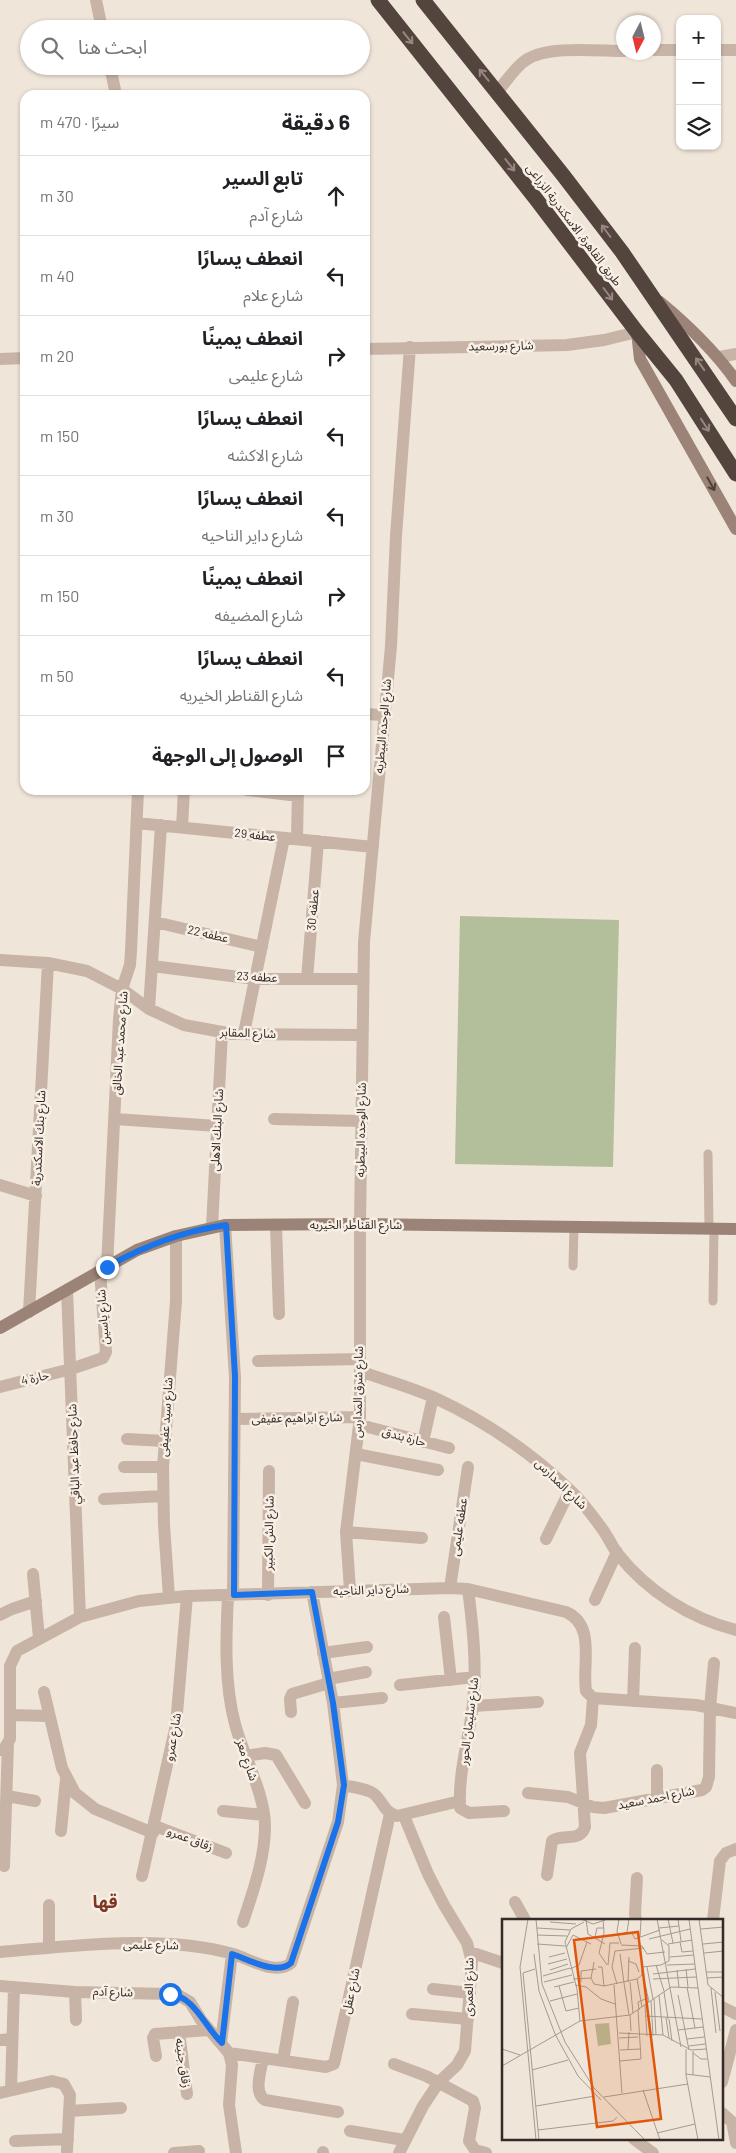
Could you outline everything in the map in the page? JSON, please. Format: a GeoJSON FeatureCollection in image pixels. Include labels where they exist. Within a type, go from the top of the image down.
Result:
{"type":"FeatureCollection","features":[{"type":"Feature","properties":{"kind":"highway","name":"طريق القاهرة, الاسكندرية الزراعى"},"geometry":{"type":"LineString","coordinates":[[378,0],[536,199],[636,332],[676,380],[736,474]]}},
{"type":"Feature","properties":{"kind":"highway","name":"طريق القاهرة, الاسكندرية الزراعى"},"geometry":{"type":"LineString","coordinates":[[423,0],[593,213],[736,419]]}},
{"type":"Feature","properties":{"kind":"main road"},"geometry":{"type":"LineString","coordinates":[[652,296],[688,325],[719,357],[736,381]]}},
{"type":"Feature","properties":{"kind":"main road"},"geometry":{"type":"LineString","coordinates":[[636,332],[640,359],[736,529]]}},
{"type":"Feature","properties":{"kind":"main road","name":"شارع القناطر الخيريه"},"geometry":{"type":"LineString","coordinates":[[0,1328],[137,1250],[176,1236],[226,1225],[360,1224],[736,1229]]}},
{"type":"Feature","properties":{"kind":"street"},"geometry":{"type":"LineString","coordinates":[[96,0],[100,20]]}},
{"type":"Feature","properties":{"kind":"street"},"geometry":{"type":"LineString","coordinates":[[497,92],[526,60],[537,55],[551,52],[616,50]]}},
{"type":"Feature","properties":{"kind":"street"},"geometry":{"type":"LineString","coordinates":[[661,50],[676,50]]}},
{"type":"Feature","properties":{"kind":"street"},"geometry":{"type":"LineString","coordinates":[[721,50],[736,50]]}},
{"type":"Feature","properties":{"kind":"street"},"geometry":{"type":"LineString","coordinates":[[112,75],[115,90]]}},
{"type":"Feature","properties":{"kind":"street","name":"شارع بورسعيد"},"geometry":{"type":"LineString","coordinates":[[370,349],[566,345],[604,340],[636,332]]}},
{"type":"Feature","properties":{"kind":"street","name":"شارع الوحده البيطريه"},"geometry":{"type":"LineString","coordinates":[[360,1224],[364,942],[391,646],[396,536],[410,347]]}},
{"type":"Feature","properties":{"kind":"street"},"geometry":{"type":"LineString","coordinates":[[719,357],[736,354]]}},
{"type":"Feature","properties":{"kind":"street"},"geometry":{"type":"LineString","coordinates":[[0,359],[20,358]]}},
{"type":"Feature","properties":{"kind":"street"},"geometry":{"type":"LineString","coordinates":[[370,714],[384,715]]}},
{"type":"Feature","properties":{"kind":"street","name":"شارع محمد عبد الخالق"},"geometry":{"type":"LineString","coordinates":[[104,1269],[122,990],[130,964],[131,951],[138,795]]}},
{"type":"Feature","properties":{"kind":"street"},"geometry":{"type":"LineString","coordinates":[[182,827],[184,795]]}},
{"type":"Feature","properties":{"kind":"street"},"geometry":{"type":"LineString","coordinates":[[297,839],[298,795]]}},
{"type":"Feature","properties":{"kind":"street","name":"عطفه 29"},"geometry":{"type":"LineString","coordinates":[[137,823],[372,847]]}},
{"type":"Feature","properties":{"kind":"street"},"geometry":{"type":"LineString","coordinates":[[149,1009],[161,825]]}},
{"type":"Feature","properties":{"kind":"street"},"geometry":{"type":"LineString","coordinates":[[244,1033],[284,838]]}},
{"type":"Feature","properties":{"kind":"street","name":"عطفه 30"},"geometry":{"type":"LineString","coordinates":[[307,979],[318,841]]}},
{"type":"Feature","properties":{"kind":"street","name":"عطفه 22"},"geometry":{"type":"LineString","coordinates":[[155,922],[262,947]]}},
{"type":"Feature","properties":{"kind":"street","name":"شارع المقابر"},"geometry":{"type":"LineString","coordinates":[[0,960],[48,964],[87,971],[122,990],[149,1009],[184,1025],[222,1033],[362,1035]]}},
{"type":"Feature","properties":{"kind":"street","name":"شارع بنك الاسكندرية"},"geometry":{"type":"LineString","coordinates":[[30,1312],[48,964]]}},
{"type":"Feature","properties":{"kind":"street","name":"عطفه 23"},"geometry":{"type":"LineString","coordinates":[[152,966],[256,979],[363,978]]}},
{"type":"Feature","properties":{"kind":"street","name":"شارع البنك الاهلى"},"geometry":{"type":"LineString","coordinates":[[212,1227],[222,1033]]}},
{"type":"Feature","properties":{"kind":"street"},"geometry":{"type":"LineString","coordinates":[[115,1119],[217,1126]]}},
{"type":"Feature","properties":{"kind":"street"},"geometry":{"type":"LineString","coordinates":[[274,1119],[361,1121]]}},
{"type":"Feature","properties":{"kind":"street"},"geometry":{"type":"LineString","coordinates":[[0,1185],[36,1196]]}},
{"type":"Feature","properties":{"kind":"street","name":"شارع شرق المدارس"},"geometry":{"type":"LineString","coordinates":[[350,1590],[346,1532],[360,1421],[360,1224]]}},
{"type":"Feature","properties":{"kind":"street","name":"شارع معز"},"geometry":{"type":"LineString","coordinates":[[226,1225],[235,1376],[231,1595],[227,1625],[229,1693],[235,1724],[264,1815],[264,1843],[261,1862],[243,1922]]}},
{"type":"Feature","properties":{"kind":"street"},"geometry":{"type":"LineString","coordinates":[[276,1225],[279,1314]]}},
{"type":"Feature","properties":{"kind":"street","name":"شارع سيد عفيفى"},"geometry":{"type":"LineString","coordinates":[[168,1597],[163,1467],[176,1301],[176,1236]]}},
{"type":"Feature","properties":{"kind":"street","name":"شارع ياسين"},"geometry":{"type":"LineString","coordinates":[[70,1369],[100,1360],[106,1352],[104,1269]]}},
{"type":"Feature","properties":{"kind":"street","name":"شارع حافظ عبد الباقي"},"geometry":{"type":"LineString","coordinates":[[67,1290],[80,1618]]}},
{"type":"Feature","properties":{"kind":"street"},"geometry":{"type":"LineString","coordinates":[[258,1361],[360,1365]]}},
{"type":"Feature","properties":{"kind":"street","name":"شارع المدارس"},"geometry":{"type":"LineString","coordinates":[[360,1365],[433,1397],[481,1421],[518,1445],[570,1490],[603,1530],[617,1552],[638,1576],[663,1597],[691,1613],[720,1626],[736,1630]]}},
{"type":"Feature","properties":{"kind":"street","name":"حارة 4"},"geometry":{"type":"LineString","coordinates":[[0,1387],[70,1369]]}},
{"type":"Feature","properties":{"kind":"street"},"geometry":{"type":"LineString","coordinates":[[423,1442],[433,1397]]}},
{"type":"Feature","properties":{"kind":"street","name":"شارع ابراهيم عفيفى"},"geometry":{"type":"LineString","coordinates":[[235,1419],[360,1421]]}},
{"type":"Feature","properties":{"kind":"street","name":"حارة بندق"},"geometry":{"type":"LineString","coordinates":[[360,1421],[423,1442],[449,1448]]}},
{"type":"Feature","properties":{"kind":"street"},"geometry":{"type":"LineString","coordinates":[[127,1439],[164,1441]]}},
{"type":"Feature","properties":{"kind":"street"},"geometry":{"type":"LineString","coordinates":[[356,1454],[438,1470]]}},
{"type":"Feature","properties":{"kind":"street"},"geometry":{"type":"LineString","coordinates":[[124,1468],[163,1467]]}},
{"type":"Feature","properties":{"kind":"street","name":"عطفه عليمى"},"geometry":{"type":"LineString","coordinates":[[450,1588],[468,1467]]}},
{"type":"Feature","properties":{"kind":"street","name":"شارع الش الكبير"},"geometry":{"type":"LineString","coordinates":[[268,1595],[270,1471]]}},
{"type":"Feature","properties":{"kind":"street"},"geometry":{"type":"LineString","coordinates":[[546,1539],[570,1490]]}},
{"type":"Feature","properties":{"kind":"street"},"geometry":{"type":"LineString","coordinates":[[104,1499],[163,1496]]}},
{"type":"Feature","properties":{"kind":"street"},"geometry":{"type":"LineString","coordinates":[[346,1532],[422,1538]]}},
{"type":"Feature","properties":{"kind":"street"},"geometry":{"type":"LineString","coordinates":[[595,1600],[617,1552]]}},
{"type":"Feature","properties":{"kind":"street"},"geometry":{"type":"LineString","coordinates":[[33,1574],[39,1638]]}},
{"type":"Feature","properties":{"kind":"street","name":"شارع داير الناحيه"},"geometry":{"type":"LineString","coordinates":[[4,1866],[3,1833],[7,1796],[4,1747],[10,1715],[12,1660],[17,1651],[80,1618],[139,1601],[187,1596],[268,1595],[350,1590],[468,1589],[566,1612],[579,1619],[584,1633],[586,1691],[593,1698]]}},
{"type":"Feature","properties":{"kind":"street","name":"شارع سليمان الحور"},"geometry":{"type":"LineString","coordinates":[[460,1801],[475,1677],[475,1648],[468,1589]]}},
{"type":"Feature","properties":{"kind":"street"},"geometry":{"type":"LineString","coordinates":[[312,1592],[333,1703],[344,1785],[371,1792],[390,1814],[404,1816],[460,1801],[460,1808],[465,1812],[504,1811]]}},
{"type":"Feature","properties":{"kind":"street","name":"شارع عمرو"},"geometry":{"type":"LineString","coordinates":[[142,1876],[154,1830],[176,1725],[187,1596]]}},
{"type":"Feature","properties":{"kind":"street"},"geometry":{"type":"LineString","coordinates":[[0,1615],[12,1608],[36,1601]]}},
{"type":"Feature","properties":{"kind":"street"},"geometry":{"type":"LineString","coordinates":[[444,1617],[452,1680]]}},
{"type":"Feature","properties":{"kind":"street"},"geometry":{"type":"LineString","coordinates":[[323,1653],[367,1647]]}},
{"type":"Feature","properties":{"kind":"street"},"geometry":{"type":"LineString","coordinates":[[632,1701],[635,1648]]}},
{"type":"Feature","properties":{"kind":"street","name":"شارع احمد سعيد"},"geometry":{"type":"LineString","coordinates":[[528,1793],[568,1797],[583,1804],[604,1808],[702,1790],[708,1782],[710,1708],[714,1663]]}},
{"type":"Feature","properties":{"kind":"street"},"geometry":{"type":"LineString","coordinates":[[291,1712],[290,1699],[292,1694],[328,1681],[366,1672]]}},
{"type":"Feature","properties":{"kind":"street"},"geometry":{"type":"LineString","coordinates":[[400,1685],[475,1677]]}},
{"type":"Feature","properties":{"kind":"street"},"geometry":{"type":"LineString","coordinates":[[44,1692],[66,1779],[61,1831]]}},
{"type":"Feature","properties":{"kind":"street"},"geometry":{"type":"LineString","coordinates":[[333,1703],[382,1698]]}},
{"type":"Feature","properties":{"kind":"street"},"geometry":{"type":"LineString","coordinates":[[547,1875],[552,1841],[558,1837],[577,1836],[584,1831],[580,1753],[591,1725],[593,1698],[710,1708],[736,1713]]}},
{"type":"Feature","properties":{"kind":"street"},"geometry":{"type":"LineString","coordinates":[[473,1706],[538,1702]]}},
{"type":"Feature","properties":{"kind":"street"},"geometry":{"type":"LineString","coordinates":[[10,1715],[49,1716]]}},
{"type":"Feature","properties":{"kind":"street"},"geometry":{"type":"LineString","coordinates":[[246,1756],[269,1753],[276,1755],[305,1803]]}},
{"type":"Feature","properties":{"kind":"street"},"geometry":{"type":"LineString","coordinates":[[657,1770],[657,1798]]}},
{"type":"Feature","properties":{"kind":"street","name":"زقاق عمرو"},"geometry":{"type":"LineString","coordinates":[[66,1779],[75,1793],[95,1809],[226,1853]]}},
{"type":"Feature","properties":{"kind":"street","name":"شارع عليمى"},"geometry":{"type":"LineString","coordinates":[[0,1952],[49,1948],[166,1944],[203,1948],[232,1954],[280,1969],[286,1967],[294,1958],[317,1880],[338,1822],[344,1785]]}},
{"type":"Feature","properties":{"kind":"street"},"geometry":{"type":"LineString","coordinates":[[7,1796],[35,1801]]}},
{"type":"Feature","properties":{"kind":"street"},"geometry":{"type":"LineString","coordinates":[[223,1812],[264,1815]]}},
{"type":"Feature","properties":{"kind":"street","name":"شارع عقل"},"geometry":{"type":"LineString","coordinates":[[225,2048],[263,2058],[329,2067],[336,2061],[390,1814]]}},
{"type":"Feature","properties":{"kind":"street","name":"شارع العمرى"},"geometry":{"type":"LineString","coordinates":[[399,2153],[423,2106],[439,2082],[462,2058],[467,2043],[470,1993],[470,1952],[467,1943],[428,1874],[404,1816]]}},
{"type":"Feature","properties":{"kind":"street"},"geometry":{"type":"LineString","coordinates":[[713,1919],[720,1861],[726,1853],[736,1850]]}},
{"type":"Feature","properties":{"kind":"street"},"geometry":{"type":"LineString","coordinates":[[636,1919],[634,1914],[637,1878]]}},
{"type":"Feature","properties":{"kind":"street"},"geometry":{"type":"LineString","coordinates":[[515,1902],[524,1919]]}},
{"type":"Feature","properties":{"kind":"street"},"geometry":{"type":"LineString","coordinates":[[49,1905],[49,1948]]}},
{"type":"Feature","properties":{"kind":"street"},"geometry":{"type":"LineString","coordinates":[[470,1952],[502,1962]]}},
{"type":"Feature","properties":{"kind":"street"},"geometry":{"type":"LineString","coordinates":[[232,1954],[225,2048],[232,2065],[230,2113],[236,2153]]}},
{"type":"Feature","properties":{"kind":"street","name":"شارع آدم"},"geometry":{"type":"LineString","coordinates":[[0,1986],[75,1992],[178,1995],[190,2002],[209,2030],[225,2048]]}},
{"type":"Feature","properties":{"kind":"street"},"geometry":{"type":"LineString","coordinates":[[14,1987],[6,2040],[5,2092],[58,2081],[68,2089],[70,2095],[68,2145],[15,2141]]}},
{"type":"Feature","properties":{"kind":"street"},"geometry":{"type":"LineString","coordinates":[[433,1989],[470,1993]]}},
{"type":"Feature","properties":{"kind":"street"},"geometry":{"type":"LineString","coordinates":[[75,1992],[76,2020]]}},
{"type":"Feature","properties":{"kind":"street"},"geometry":{"type":"LineString","coordinates":[[283,2061],[293,2002]]}},
{"type":"Feature","properties":{"kind":"street"},"geometry":{"type":"LineString","coordinates":[[724,2009],[736,2014]]}},
{"type":"Feature","properties":{"kind":"street"},"geometry":{"type":"LineString","coordinates":[[412,2014],[468,2019]]}},
{"type":"Feature","properties":{"kind":"street"},"geometry":{"type":"LineString","coordinates":[[156,2056],[153,2036],[209,2030]]}},
{"type":"Feature","properties":{"kind":"street"},"geometry":{"type":"LineString","coordinates":[[724,2075],[736,2030]]}},
{"type":"Feature","properties":{"kind":"street","name":"زقاق جنينه"},"geometry":{"type":"LineString","coordinates":[[179,2032],[187,2094]]}},
{"type":"Feature","properties":{"kind":"street"},"geometry":{"type":"LineString","coordinates":[[263,2058],[259,2094],[265,2100],[338,2112]]}},
{"type":"Feature","properties":{"kind":"street"},"geometry":{"type":"LineString","coordinates":[[394,2064],[439,2082],[470,2099],[475,2104],[469,2141],[475,2150],[486,2153]]}},
{"type":"Feature","properties":{"kind":"street"},"geometry":{"type":"LineString","coordinates":[[69,2111],[122,2108]]}},
{"type":"Feature","properties":{"kind":"street"},"geometry":{"type":"LineString","coordinates":[[724,2115],[732,2122],[736,2144]]}},
{"type":"Feature","properties":{"kind":"street"},"geometry":{"type":"LineString","coordinates":[[350,2131],[404,2140]]}},
{"type":"Feature","properties":{"kind":"street"},"geometry":{"type":"LineString","coordinates":[[635,2140],[653,2153]]}},
{"type":"Feature","properties":{"kind":"street"},"geometry":{"type":"LineString","coordinates":[[174,2153],[199,2152]]}},
{"type":"Feature","properties":{"kind":"lane"},"geometry":{"type":"LineString","coordinates":[[708,1154],[713,1301]]}},
{"type":"Feature","properties":{"kind":"lane"},"geometry":{"type":"LineString","coordinates":[[573,1266],[574,1227]]}},
{"type":"Feature","properties":{"kind":"green space"},"geometry":{"type":"Polygon","coordinates":[[[460,916],[619,920],[613,1167],[455,1164],[460,916]]]}},
{"type":"Feature","properties":{"kind":"district","name":"قها"},"geometry":{"type":"Point","coordinates":[105,1902]}},
{"type":"Feature","properties":{"kind":"route"},"geometry":{"type":"LineString","coordinates":[[107,1267],[137,1250],[176,1236],[226,1225],[235,1376],[234,1595],[312,1592],[333,1703],[344,1785],[338,1822],[317,1880],[291,1963],[280,1969],[232,1954],[222,2043],[201,2020],[190,2002],[178,1995],[170,1994]]}}]}
